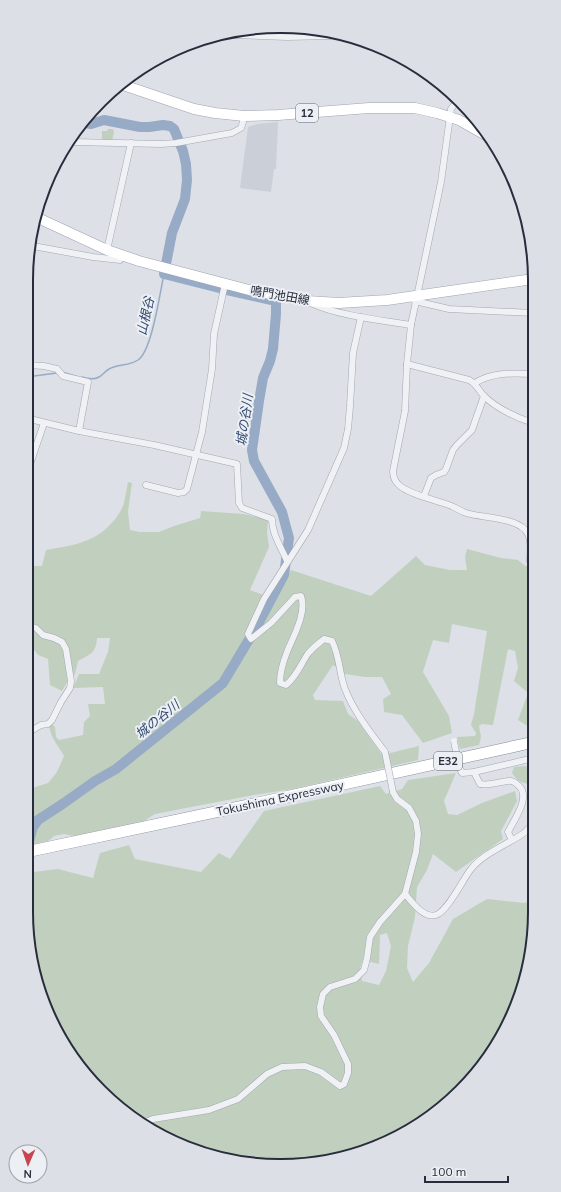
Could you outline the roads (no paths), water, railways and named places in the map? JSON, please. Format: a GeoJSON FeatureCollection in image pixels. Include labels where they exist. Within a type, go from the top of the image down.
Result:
{"type":"FeatureCollection","features":[{"type":"Feature","properties":{"kind":"highway","name":"Tokushima Expressway"},"geometry":{"type":"LineString","coordinates":[[33,851],[258,804],[528,743]]}},
{"type":"Feature","properties":{"kind":"main road","name":"12"},"geometry":{"type":"LineString","coordinates":[[127,86],[194,109],[215,113],[244,116],[415,108],[449,116],[475,128]]}},
{"type":"Feature","properties":{"kind":"main road","name":"鳴門池田線"},"geometry":{"type":"LineString","coordinates":[[40,219],[121,255],[225,284],[307,301],[339,303],[416,298],[528,281]]}},
{"type":"Feature","properties":{"kind":"street"},"geometry":{"type":"LineString","coordinates":[[246,35],[320,36]]}},
{"type":"Feature","properties":{"kind":"street"},"geometry":{"type":"LineString","coordinates":[[455,104],[451,109],[449,116],[441,182],[411,324],[407,364],[405,411],[392,471],[393,478],[403,488],[450,505],[466,513],[502,519],[524,528],[528,533]]}},
{"type":"Feature","properties":{"kind":"street"},"geometry":{"type":"LineString","coordinates":[[76,142],[180,142],[232,133],[241,128],[244,122],[244,116]]}},
{"type":"Feature","properties":{"kind":"street"},"geometry":{"type":"LineString","coordinates":[[107,250],[131,143]]}},
{"type":"Feature","properties":{"kind":"street"},"geometry":{"type":"LineString","coordinates":[[35,246],[93,257],[120,260],[121,255]]}},
{"type":"Feature","properties":{"kind":"street"},"geometry":{"type":"LineString","coordinates":[[146,485],[178,493],[184,492],[187,488],[202,432],[212,369],[214,334],[225,284]]}},
{"type":"Feature","properties":{"kind":"street"},"geometry":{"type":"LineString","coordinates":[[416,298],[449,309],[528,313]]}},
{"type":"Feature","properties":{"kind":"street"},"geometry":{"type":"LineString","coordinates":[[307,301],[330,310],[361,317],[411,324]]}},
{"type":"Feature","properties":{"kind":"street"},"geometry":{"type":"LineString","coordinates":[[149,1121],[209,1110],[238,1099],[267,1074],[282,1067],[305,1066],[322,1072],[340,1086],[344,1084],[348,1073],[348,1064],[334,1036],[321,1016],[320,1006],[323,994],[330,987],[354,979],[364,970],[370,936],[380,922],[405,894],[416,852],[418,834],[416,821],[409,808],[397,800],[393,792],[385,752],[357,713],[345,689],[336,650],[332,641],[324,639],[314,647],[292,680],[286,684],[280,683],[280,674],[286,654],[301,618],[301,596],[295,597],[271,623],[251,639],[248,634],[264,599],[308,530],[344,448],[348,429],[353,352],[361,317]]}},
{"type":"Feature","properties":{"kind":"street"},"geometry":{"type":"LineString","coordinates":[[407,364],[469,380],[475,383],[484,396],[509,414],[528,421]]}},
{"type":"Feature","properties":{"kind":"street"},"geometry":{"type":"LineString","coordinates":[[33,366],[44,366],[57,369],[63,376],[88,382],[79,431]]}},
{"type":"Feature","properties":{"kind":"street"},"geometry":{"type":"LineString","coordinates":[[475,383],[484,377],[496,374],[528,374]]}},
{"type":"Feature","properties":{"kind":"street"},"geometry":{"type":"LineString","coordinates":[[424,496],[431,478],[444,472],[453,450],[472,430],[484,396]]}},
{"type":"Feature","properties":{"kind":"street"},"geometry":{"type":"LineString","coordinates":[[33,420],[237,464],[239,502],[242,508],[272,519],[275,537],[288,561]]}},
{"type":"Feature","properties":{"kind":"street"},"geometry":{"type":"LineString","coordinates":[[33,455],[44,423]]}},
{"type":"Feature","properties":{"kind":"street"},"geometry":{"type":"LineString","coordinates":[[33,627],[43,635],[62,642],[66,649],[71,681],[70,688],[52,720],[48,724],[33,729]]}},
{"type":"Feature","properties":{"kind":"street"},"geometry":{"type":"LineString","coordinates":[[454,740],[459,767],[462,773],[474,772],[528,759]]}},
{"type":"Feature","properties":{"kind":"street"},"geometry":{"type":"LineString","coordinates":[[474,772],[480,784],[487,785],[508,781],[515,782],[521,788],[523,797],[521,809],[508,832],[512,840]]}},
{"type":"Feature","properties":{"kind":"street"},"geometry":{"type":"LineString","coordinates":[[405,894],[421,911],[430,915],[437,914],[444,909],[471,869],[481,859],[528,828]]}},
{"type":"Feature","properties":{"kind":"waterway","name":"城の谷川"},"geometry":{"type":"LineString","coordinates":[[33,827],[38,820],[95,781],[116,769],[223,683],[257,626],[284,575],[289,538],[282,512],[254,461],[252,450],[263,378],[273,349],[276,301],[164,274],[172,233],[185,199],[187,180],[183,151],[174,129],[170,126],[163,125],[140,127],[104,120],[89,124]]}},
{"type":"Feature","properties":{"kind":"waterway","name":"山根谷"},"geometry":{"type":"LineString","coordinates":[[82,377],[91,379],[97,378],[112,367],[135,362],[143,354],[151,334],[164,274]]}},
{"type":"Feature","properties":{"kind":"waterway","name":"山根谷"},"geometry":{"type":"LineString","coordinates":[[62,372],[78,377]]}},
{"type":"Feature","properties":{"kind":"waterway","name":"山根谷"},"geometry":{"type":"LineString","coordinates":[[33,376],[57,373]]}}]}
